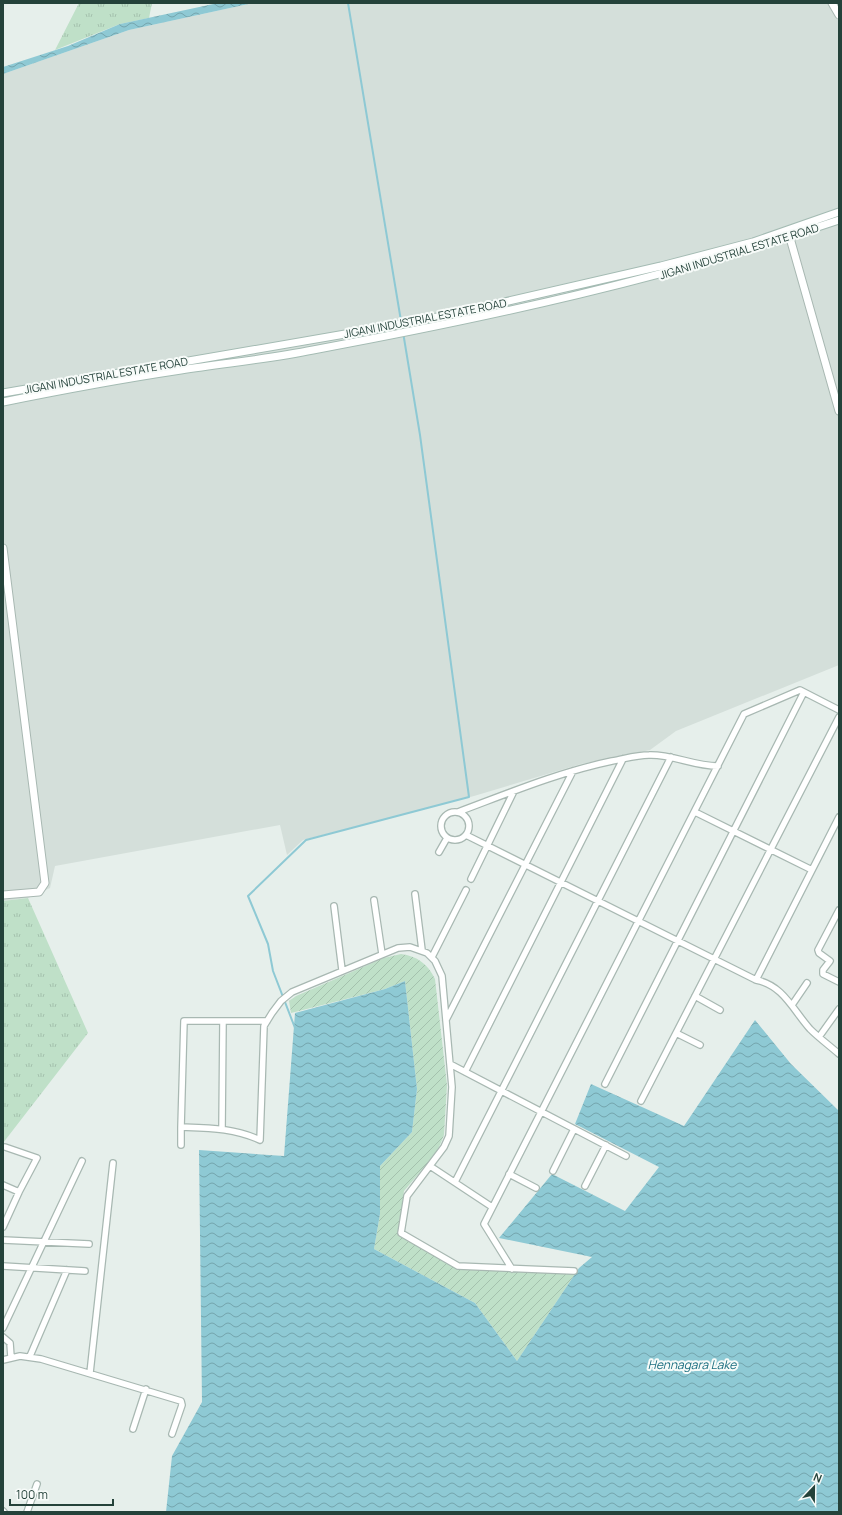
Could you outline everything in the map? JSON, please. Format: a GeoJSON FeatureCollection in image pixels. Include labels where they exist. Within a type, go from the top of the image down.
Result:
{"type":"FeatureCollection","features":[{"type":"Feature","properties":{"kind":"main road"},"geometry":{"type":"LineString","coordinates":[[832,3],[839,15]]}},
{"type":"Feature","properties":{"kind":"main road","name":"JIGANI INDUSTRIAL ESTATE ROAD"},"geometry":{"type":"LineString","coordinates":[[3,393],[401,324],[548,293],[753,242],[839,212]]}},
{"type":"Feature","properties":{"kind":"main road","name":"JIGANI INDUSTRIAL ESTATE ROAD"},"geometry":{"type":"LineString","coordinates":[[3,402],[172,372],[313,350],[490,316],[656,275],[790,237],[839,220]]}},
{"type":"Feature","properties":{"kind":"main road"},"geometry":{"type":"LineString","coordinates":[[787,229],[839,411]]}},
{"type":"Feature","properties":{"kind":"main road"},"geometry":{"type":"LineString","coordinates":[[3,548],[46,883],[39,892],[3,895]]}},
{"type":"Feature","properties":{"kind":"street"},"geometry":{"type":"LineString","coordinates":[[512,1269],[484,1224],[744,714],[800,690],[839,710]]}},
{"type":"Feature","properties":{"kind":"street"},"geometry":{"type":"LineString","coordinates":[[605,1084],[804,692]]}},
{"type":"Feature","properties":{"kind":"street"},"geometry":{"type":"LineString","coordinates":[[641,1101],[839,717]]}},
{"type":"Feature","properties":{"kind":"street"},"geometry":{"type":"LineString","coordinates":[[458,812],[464,815],[468,821],[469,829],[466,835],[455,840],[447,838],[440,829],[441,821],[448,813],[458,812],[572,771],[649,754],[671,757],[698,765],[718,766]]}},
{"type":"Feature","properties":{"kind":"street"},"geometry":{"type":"LineString","coordinates":[[455,1182],[671,757]]}},
{"type":"Feature","properties":{"kind":"street"},"geometry":{"type":"LineString","coordinates":[[465,1072],[623,759]]}},
{"type":"Feature","properties":{"kind":"street"},"geometry":{"type":"LineString","coordinates":[[446,1020],[572,771]]}},
{"type":"Feature","properties":{"kind":"street"},"geometry":{"type":"LineString","coordinates":[[471,879],[514,791]]}},
{"type":"Feature","properties":{"kind":"street"},"geometry":{"type":"LineString","coordinates":[[694,812],[812,870]]}},
{"type":"Feature","properties":{"kind":"street"},"geometry":{"type":"LineString","coordinates":[[756,980],[839,817]]}},
{"type":"Feature","properties":{"kind":"street"},"geometry":{"type":"LineString","coordinates":[[466,835],[756,980],[777,988],[811,1030],[839,1054]]}},
{"type":"Feature","properties":{"kind":"street"},"geometry":{"type":"LineString","coordinates":[[440,852],[447,838]]}},
{"type":"Feature","properties":{"kind":"street"},"geometry":{"type":"LineString","coordinates":[[432,957],[466,890]]}},
{"type":"Feature","properties":{"kind":"street"},"geometry":{"type":"LineString","coordinates":[[415,894],[422,950]]}},
{"type":"Feature","properties":{"kind":"street"},"geometry":{"type":"LineString","coordinates":[[374,900],[382,954]]}},
{"type":"Feature","properties":{"kind":"street"},"geometry":{"type":"LineString","coordinates":[[334,906],[342,970]]}},
{"type":"Feature","properties":{"kind":"street"},"geometry":{"type":"LineString","coordinates":[[839,911],[818,950],[819,953],[830,961],[823,970],[823,974],[839,982]]}},
{"type":"Feature","properties":{"kind":"street"},"geometry":{"type":"LineString","coordinates":[[182,1127],[222,1129],[241,1132],[260,1140],[264,1026],[276,1006],[292,992],[382,954],[404,947],[422,950],[432,957],[442,976],[452,1087],[449,1136],[444,1147],[407,1196],[401,1233],[458,1266],[574,1271]]}},
{"type":"Feature","properties":{"kind":"street"},"geometry":{"type":"LineString","coordinates":[[792,1005],[807,983]]}},
{"type":"Feature","properties":{"kind":"street"},"geometry":{"type":"LineString","coordinates":[[695,996],[720,1010]]}},
{"type":"Feature","properties":{"kind":"street"},"geometry":{"type":"LineString","coordinates":[[819,1037],[839,1009]]}},
{"type":"Feature","properties":{"kind":"street"},"geometry":{"type":"LineString","coordinates":[[181,1145],[184,1021],[267,1021]]}},
{"type":"Feature","properties":{"kind":"street"},"geometry":{"type":"LineString","coordinates":[[222,1129],[223,1021]]}},
{"type":"Feature","properties":{"kind":"street"},"geometry":{"type":"LineString","coordinates":[[676,1033],[700,1045]]}},
{"type":"Feature","properties":{"kind":"street"},"geometry":{"type":"LineString","coordinates":[[450,1064],[626,1156]]}},
{"type":"Feature","properties":{"kind":"street"},"geometry":{"type":"LineString","coordinates":[[553,1172],[574,1129]]}},
{"type":"Feature","properties":{"kind":"street"},"geometry":{"type":"LineString","coordinates":[[584,1186],[606,1145]]}},
{"type":"Feature","properties":{"kind":"street"},"geometry":{"type":"LineString","coordinates":[[3,1226],[19,1192],[38,1158],[5,1147]]}},
{"type":"Feature","properties":{"kind":"street"},"geometry":{"type":"LineString","coordinates":[[3,1328],[33,1268],[82,1161]]}},
{"type":"Feature","properties":{"kind":"street"},"geometry":{"type":"LineString","coordinates":[[90,1373],[113,1163]]}},
{"type":"Feature","properties":{"kind":"street"},"geometry":{"type":"LineString","coordinates":[[430,1166],[492,1207]]}},
{"type":"Feature","properties":{"kind":"street"},"geometry":{"type":"LineString","coordinates":[[509,1174],[536,1188]]}},
{"type":"Feature","properties":{"kind":"street"},"geometry":{"type":"LineString","coordinates":[[3,1185],[19,1192]]}},
{"type":"Feature","properties":{"kind":"street"},"geometry":{"type":"LineString","coordinates":[[3,1240],[89,1244]]}},
{"type":"Feature","properties":{"kind":"street"},"geometry":{"type":"LineString","coordinates":[[3,1266],[85,1271]]}},
{"type":"Feature","properties":{"kind":"street"},"geometry":{"type":"LineString","coordinates":[[30,1356],[67,1270]]}},
{"type":"Feature","properties":{"kind":"street"},"geometry":{"type":"LineString","coordinates":[[3,1337],[10,1343],[11,1357]]}},
{"type":"Feature","properties":{"kind":"street"},"geometry":{"type":"LineString","coordinates":[[3,1360],[11,1357],[30,1356],[146,1389],[181,1401],[182,1403],[172,1434]]}},
{"type":"Feature","properties":{"kind":"street"},"geometry":{"type":"LineString","coordinates":[[133,1429],[146,1389]]}},
{"type":"Feature","properties":{"kind":"street"},"geometry":{"type":"LineString","coordinates":[[27,1512],[36,1484]]}},
{"type":"Feature","properties":{"kind":"shaded area"},"geometry":{"type":"Polygon","coordinates":[[[253,3],[839,3],[839,665],[676,731],[650,750],[581,764],[474,796],[303,840],[287,855],[280,825],[55,866],[50,888],[28,898],[3,901],[3,74],[129,30],[253,3]]]}},
{"type":"Feature","properties":{"kind":"green space"},"geometry":{"type":"Polygon","coordinates":[[[79,3],[152,3],[149,18],[120,24],[55,50],[79,3]]]}},
{"type":"Feature","properties":{"kind":"green space"},"geometry":{"type":"Polygon","coordinates":[[[28,898],[88,1033],[3,1143],[3,901],[28,898]]]}},
{"type":"Feature","properties":{"kind":"green space"},"geometry":{"type":"Polygon","coordinates":[[[401,954],[417,959],[429,969],[435,979],[447,1085],[444,1135],[437,1152],[404,1191],[398,1235],[456,1268],[575,1274],[517,1361],[475,1303],[374,1249],[380,1214],[380,1166],[412,1132],[417,1089],[405,981],[385,989],[291,1013],[289,1001],[296,996],[384,958],[401,954]]]}},
{"type":"Feature","properties":{"kind":"water"},"geometry":{"type":"Polygon","coordinates":[[[218,3],[253,3],[129,30],[3,74],[3,67],[68,46],[120,24],[218,3]]]}},
{"type":"Feature","properties":{"kind":"water","name":"Hennagara Lake"},"geometry":{"type":"Polygon","coordinates":[[[405,981],[417,1089],[412,1132],[380,1166],[380,1214],[374,1249],[475,1303],[517,1361],[579,1268],[592,1257],[499,1238],[552,1174],[625,1211],[659,1167],[575,1124],[591,1084],[684,1126],[755,1020],[791,1064],[839,1111],[839,1512],[166,1512],[172,1456],[202,1402],[199,1150],[284,1156],[295,1013],[385,989],[405,981]]]}},
{"type":"Feature","properties":{"kind":"waterway"},"geometry":{"type":"LineString","coordinates":[[348,3],[401,321]]}},
{"type":"Feature","properties":{"kind":"waterway"},"geometry":{"type":"LineString","coordinates":[[295,1028],[273,971],[268,944],[248,896],[306,840],[469,797],[420,435],[402,326]]}}]}
